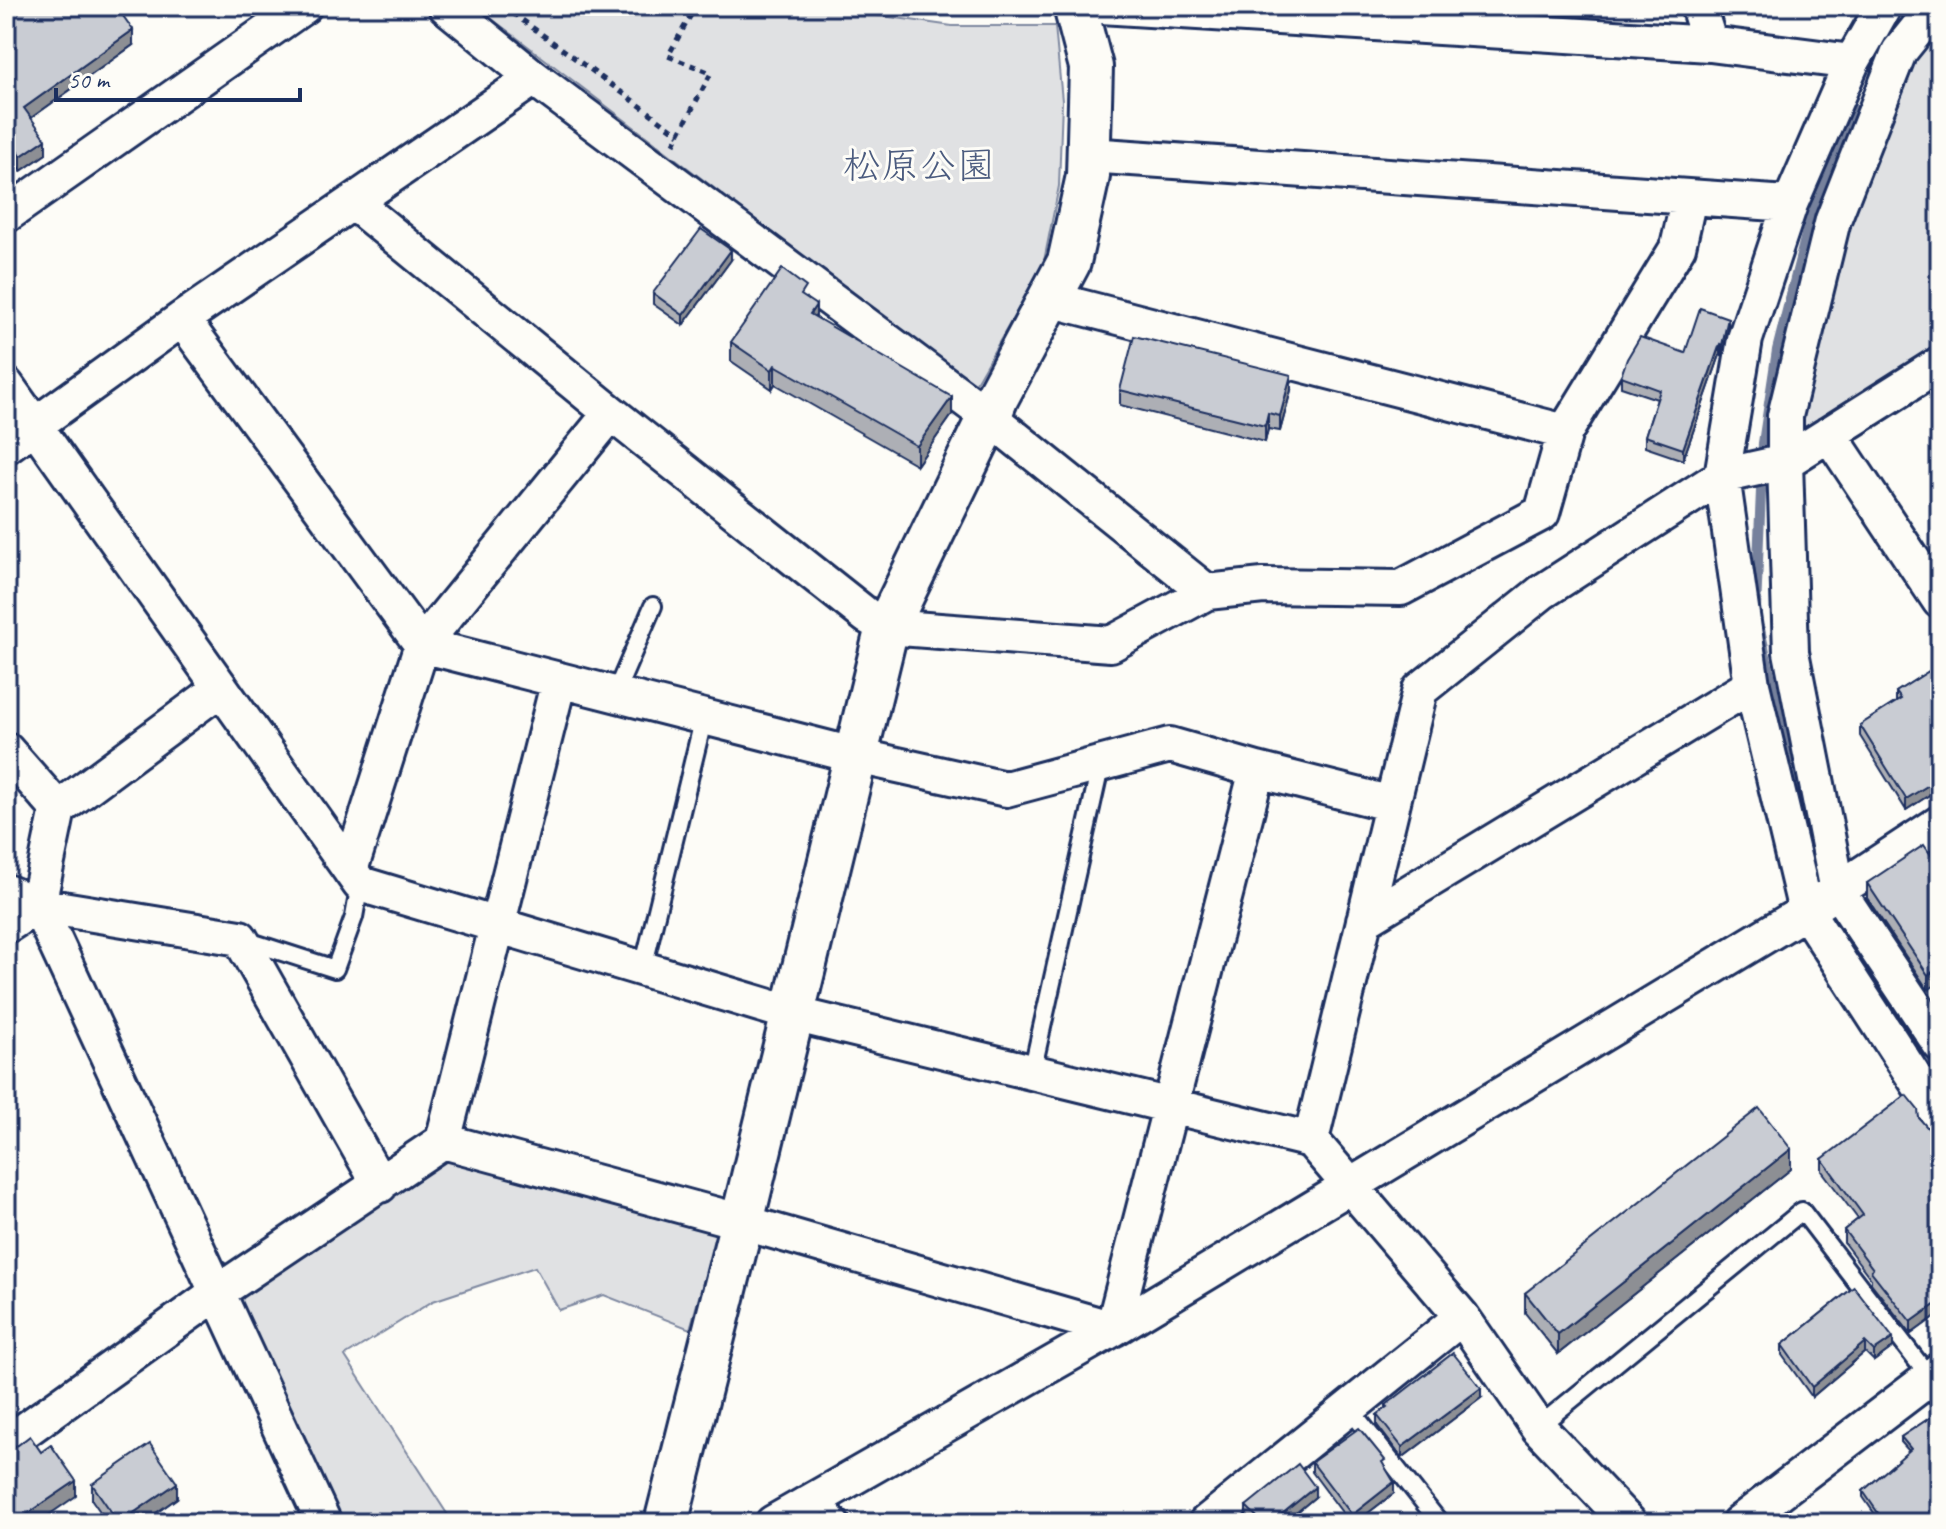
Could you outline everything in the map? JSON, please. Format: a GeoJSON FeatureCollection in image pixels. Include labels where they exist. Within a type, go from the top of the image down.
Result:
{"type":"FeatureCollection","features":[{"type":"Feature","properties":{"kind":"street"},"geometry":{"type":"LineString","coordinates":[[6,215],[304,6]]}},
{"type":"Feature","properties":{"kind":"street"},"geometry":{"type":"LineString","coordinates":[[446,6],[534,78],[989,417],[1207,592]]}},
{"type":"Feature","properties":{"kind":"street"},"geometry":{"type":"LineString","coordinates":[[666,1523],[887,627],[997,397],[1069,262],[1088,176],[1089,155],[1091,67],[1075,6]]}},
{"type":"Feature","properties":{"kind":"street"},"geometry":{"type":"LineString","coordinates":[[1101,6],[1407,16],[1710,44],[1852,62]]}},
{"type":"Feature","properties":{"kind":"street"},"geometry":{"type":"LineString","coordinates":[[1698,6],[1710,44]]}},
{"type":"Feature","properties":{"kind":"street"},"geometry":{"type":"LineString","coordinates":[[1884,6],[1852,62],[1790,204],[1745,339],[1757,468],[1791,652],[1822,901],[1940,1044]]}},
{"type":"Feature","properties":{"kind":"street"},"geometry":{"type":"LineString","coordinates":[[1936,6],[1899,52],[1833,220],[1785,416],[1757,468],[1752,685],[1822,901],[1940,1117]]}},
{"type":"Feature","properties":{"kind":"street"},"geometry":{"type":"LineString","coordinates":[[6,446],[182,319],[534,78]]}},
{"type":"Feature","properties":{"kind":"street"},"geometry":{"type":"LineString","coordinates":[[1089,155],[1790,204]]}},
{"type":"Feature","properties":{"kind":"street"},"geometry":{"type":"LineString","coordinates":[[353,202],[611,413],[867,616],[887,627],[1111,644],[1207,592],[1263,586],[1401,588],[1542,513],[1565,432],[1678,247],[1689,198]]}},
{"type":"Feature","properties":{"kind":"street"},"geometry":{"type":"LineString","coordinates":[[1049,299],[1565,432]]}},
{"type":"Feature","properties":{"kind":"street"},"geometry":{"type":"LineString","coordinates":[[182,319],[422,645],[857,756],[1006,789],[1170,745],[1392,804]]}},
{"type":"Feature","properties":{"kind":"street"},"geometry":{"type":"LineString","coordinates":[[1311,1140],[1420,690],[1542,592],[1757,468],[1829,434],[1940,364]]}},
{"type":"Feature","properties":{"kind":"street"},"geometry":{"type":"LineString","coordinates":[[6,385],[355,877],[497,924],[793,1014],[1311,1140],[1462,1317],[1538,1427],[1629,1523]]}},
{"type":"Feature","properties":{"kind":"street"},"geometry":{"type":"LineString","coordinates":[[355,877],[422,645],[611,413]]}},
{"type":"Feature","properties":{"kind":"street"},"geometry":{"type":"LineString","coordinates":[[1829,434],[1940,601]]}},
{"type":"Feature","properties":{"kind":"street"},"geometry":{"type":"LineString","coordinates":[[6,1444],[218,1292],[443,1141],[559,680]]}},
{"type":"Feature","properties":{"kind":"street"},"geometry":{"type":"LineString","coordinates":[[1364,920],[1752,685]]}},
{"type":"Feature","properties":{"kind":"street"},"geometry":{"type":"LineString","coordinates":[[221,688],[58,809],[38,905],[324,1523]]}},
{"type":"Feature","properties":{"kind":"street"},"geometry":{"type":"LineString","coordinates":[[6,750],[58,809]]}},
{"type":"Feature","properties":{"kind":"street"},"geometry":{"type":"LineString","coordinates":[[1113,1329],[1257,770]]}},
{"type":"Feature","properties":{"kind":"street"},"geometry":{"type":"LineString","coordinates":[[773,1523],[1113,1329],[1822,901],[1940,823]]}},
{"type":"Feature","properties":{"kind":"street"},"geometry":{"type":"LineString","coordinates":[[6,892],[38,905],[240,938],[380,1185]]}},
{"type":"Feature","properties":{"kind":"street"},"geometry":{"type":"LineString","coordinates":[[6,926],[38,905]]}},
{"type":"Feature","properties":{"kind":"street"},"geometry":{"type":"LineString","coordinates":[[443,1141],[742,1222],[1113,1329]]}},
{"type":"Feature","properties":{"kind":"street"},"geometry":{"type":"LineString","coordinates":[[1206,1523],[1462,1317]]}},
{"type":"Feature","properties":{"kind":"street"},"geometry":{"type":"LineString","coordinates":[[1739,1523],[1935,1374]]}},
{"type":"Feature","properties":{"kind":"lane"},"geometry":{"type":"LineString","coordinates":[[615,694],[653,606]]}},
{"type":"Feature","properties":{"kind":"lane"},"geometry":{"type":"LineString","coordinates":[[643,968],[704,717]]}},
{"type":"Feature","properties":{"kind":"lane"},"geometry":{"type":"LineString","coordinates":[[1032,1072],[1101,763]]}},
{"type":"Feature","properties":{"kind":"lane"},"geometry":{"type":"LineString","coordinates":[[240,938],[335,969],[354,917],[355,877]]}},
{"type":"Feature","properties":{"kind":"lane"},"geometry":{"type":"LineString","coordinates":[[1538,1427],[1802,1211],[1935,1374]]}},
{"type":"Feature","properties":{"kind":"lane"},"geometry":{"type":"LineString","coordinates":[[1349,1408],[1440,1523]]}},
{"type":"Feature","properties":{"kind":"lane"},"geometry":{"type":"LineString","coordinates":[[820,1496],[842,1523]]}},
{"type":"Feature","properties":{"kind":"path"},"geometry":{"type":"LineString","coordinates":[[503,6],[679,134]]}},
{"type":"Feature","properties":{"kind":"path"},"geometry":{"type":"LineString","coordinates":[[660,172],[711,73],[668,56],[696,6]]}},
{"type":"Feature","properties":{"kind":"green space","name":"松原公園"},"geometry":{"type":"Polygon","coordinates":[[[475,6],[822,6],[952,26],[1055,26],[1062,101],[1059,186],[1043,266],[974,386],[475,6]]]}},
{"type":"Feature","properties":{"kind":"green space"},"geometry":{"type":"Polygon","coordinates":[[[1940,13],[1940,349],[1792,444],[1837,225],[1909,53],[1940,13]]]}},
{"type":"Feature","properties":{"kind":"green space"},"geometry":{"type":"Polygon","coordinates":[[[442,1155],[719,1226],[690,1329],[604,1295],[559,1310],[535,1267],[433,1301],[345,1356],[453,1523],[336,1523],[240,1307],[245,1292],[442,1155]]]}},
{"type":"Feature","properties":{"kind":"building"},"geometry":{"type":"Polygon","coordinates":[[[6,6],[116,6],[133,30],[24,108],[46,139],[21,156],[12,142],[6,146],[6,6]]]}},
{"type":"Feature","properties":{"kind":"building"},"geometry":{"type":"Polygon","coordinates":[[[701,229],[731,250],[683,315],[653,293],[701,229]]]}},
{"type":"Feature","properties":{"kind":"building"},"geometry":{"type":"Polygon","coordinates":[[[782,269],[806,287],[801,295],[816,305],[810,314],[952,397],[917,446],[775,365],[772,370],[731,342],[782,269]]]}},
{"type":"Feature","properties":{"kind":"building"},"geometry":{"type":"Polygon","coordinates":[[[1700,308],[1728,318],[1722,345],[1683,449],[1645,436],[1660,390],[1621,376],[1640,337],[1685,353],[1700,308]]]}},
{"type":"Feature","properties":{"kind":"building"},"geometry":{"type":"Polygon","coordinates":[[[1134,336],[1291,375],[1280,416],[1268,413],[1265,426],[1120,390],[1134,336]]]}},
{"type":"Feature","properties":{"kind":"building"},"geometry":{"type":"Polygon","coordinates":[[[1940,664],[1940,778],[1906,799],[1860,725],[1901,699],[1896,692],[1940,664]]]}},
{"type":"Feature","properties":{"kind":"building"},"geometry":{"type":"Polygon","coordinates":[[[1924,845],[1940,868],[1940,967],[1928,975],[1867,883],[1924,845]]]}},
{"type":"Feature","properties":{"kind":"building"},"geometry":{"type":"Polygon","coordinates":[[[1906,1095],[1940,1145],[1940,1301],[1911,1322],[1844,1230],[1863,1215],[1822,1159],[1906,1095]]]}},
{"type":"Feature","properties":{"kind":"building"},"geometry":{"type":"Polygon","coordinates":[[[1759,1108],[1791,1149],[1558,1334],[1525,1293],[1759,1108]]]}},
{"type":"Feature","properties":{"kind":"building"},"geometry":{"type":"Polygon","coordinates":[[[1854,1287],[1893,1338],[1874,1351],[1865,1342],[1812,1387],[1782,1345],[1854,1287]]]}},
{"type":"Feature","properties":{"kind":"building"},"geometry":{"type":"Polygon","coordinates":[[[1453,1353],[1481,1388],[1402,1447],[1377,1415],[1453,1353]]]}},
{"type":"Feature","properties":{"kind":"building"},"geometry":{"type":"Polygon","coordinates":[[[1940,1411],[1940,1523],[1885,1523],[1863,1491],[1911,1449],[1901,1437],[1940,1411]]]}},
{"type":"Feature","properties":{"kind":"building"},"geometry":{"type":"Polygon","coordinates":[[[1359,1428],[1385,1460],[1382,1462],[1394,1482],[1352,1515],[1312,1462],[1359,1428]]]}},
{"type":"Feature","properties":{"kind":"building"},"geometry":{"type":"Polygon","coordinates":[[[30,1436],[41,1452],[51,1445],[76,1481],[14,1523],[6,1523],[6,1448],[18,1445],[30,1436]]]}},
{"type":"Feature","properties":{"kind":"building"},"geometry":{"type":"Polygon","coordinates":[[[150,1444],[177,1483],[119,1523],[92,1484],[150,1444]]]}},
{"type":"Feature","properties":{"kind":"building"},"geometry":{"type":"Polygon","coordinates":[[[1298,1464],[1315,1487],[1271,1523],[1263,1523],[1246,1506],[1298,1464]]]}},
{"type":"Feature","properties":{"kind":"building"},"geometry":{"type":"Polygon","coordinates":[[[291,1515],[297,1523],[279,1523],[291,1515]]]}},
{"type":"Feature","properties":{"kind":"waterway"},"geometry":{"type":"LineString","coordinates":[[1756,609],[1763,443],[1777,350],[1809,223],[1854,109]]}},
{"type":"Feature","properties":{"kind":"waterway"},"geometry":{"type":"LineString","coordinates":[[1760,629],[1810,856]]}},
{"type":"Feature","properties":{"kind":"waterway"},"geometry":{"type":"LineString","coordinates":[[1825,905],[1940,1080]]}}]}
